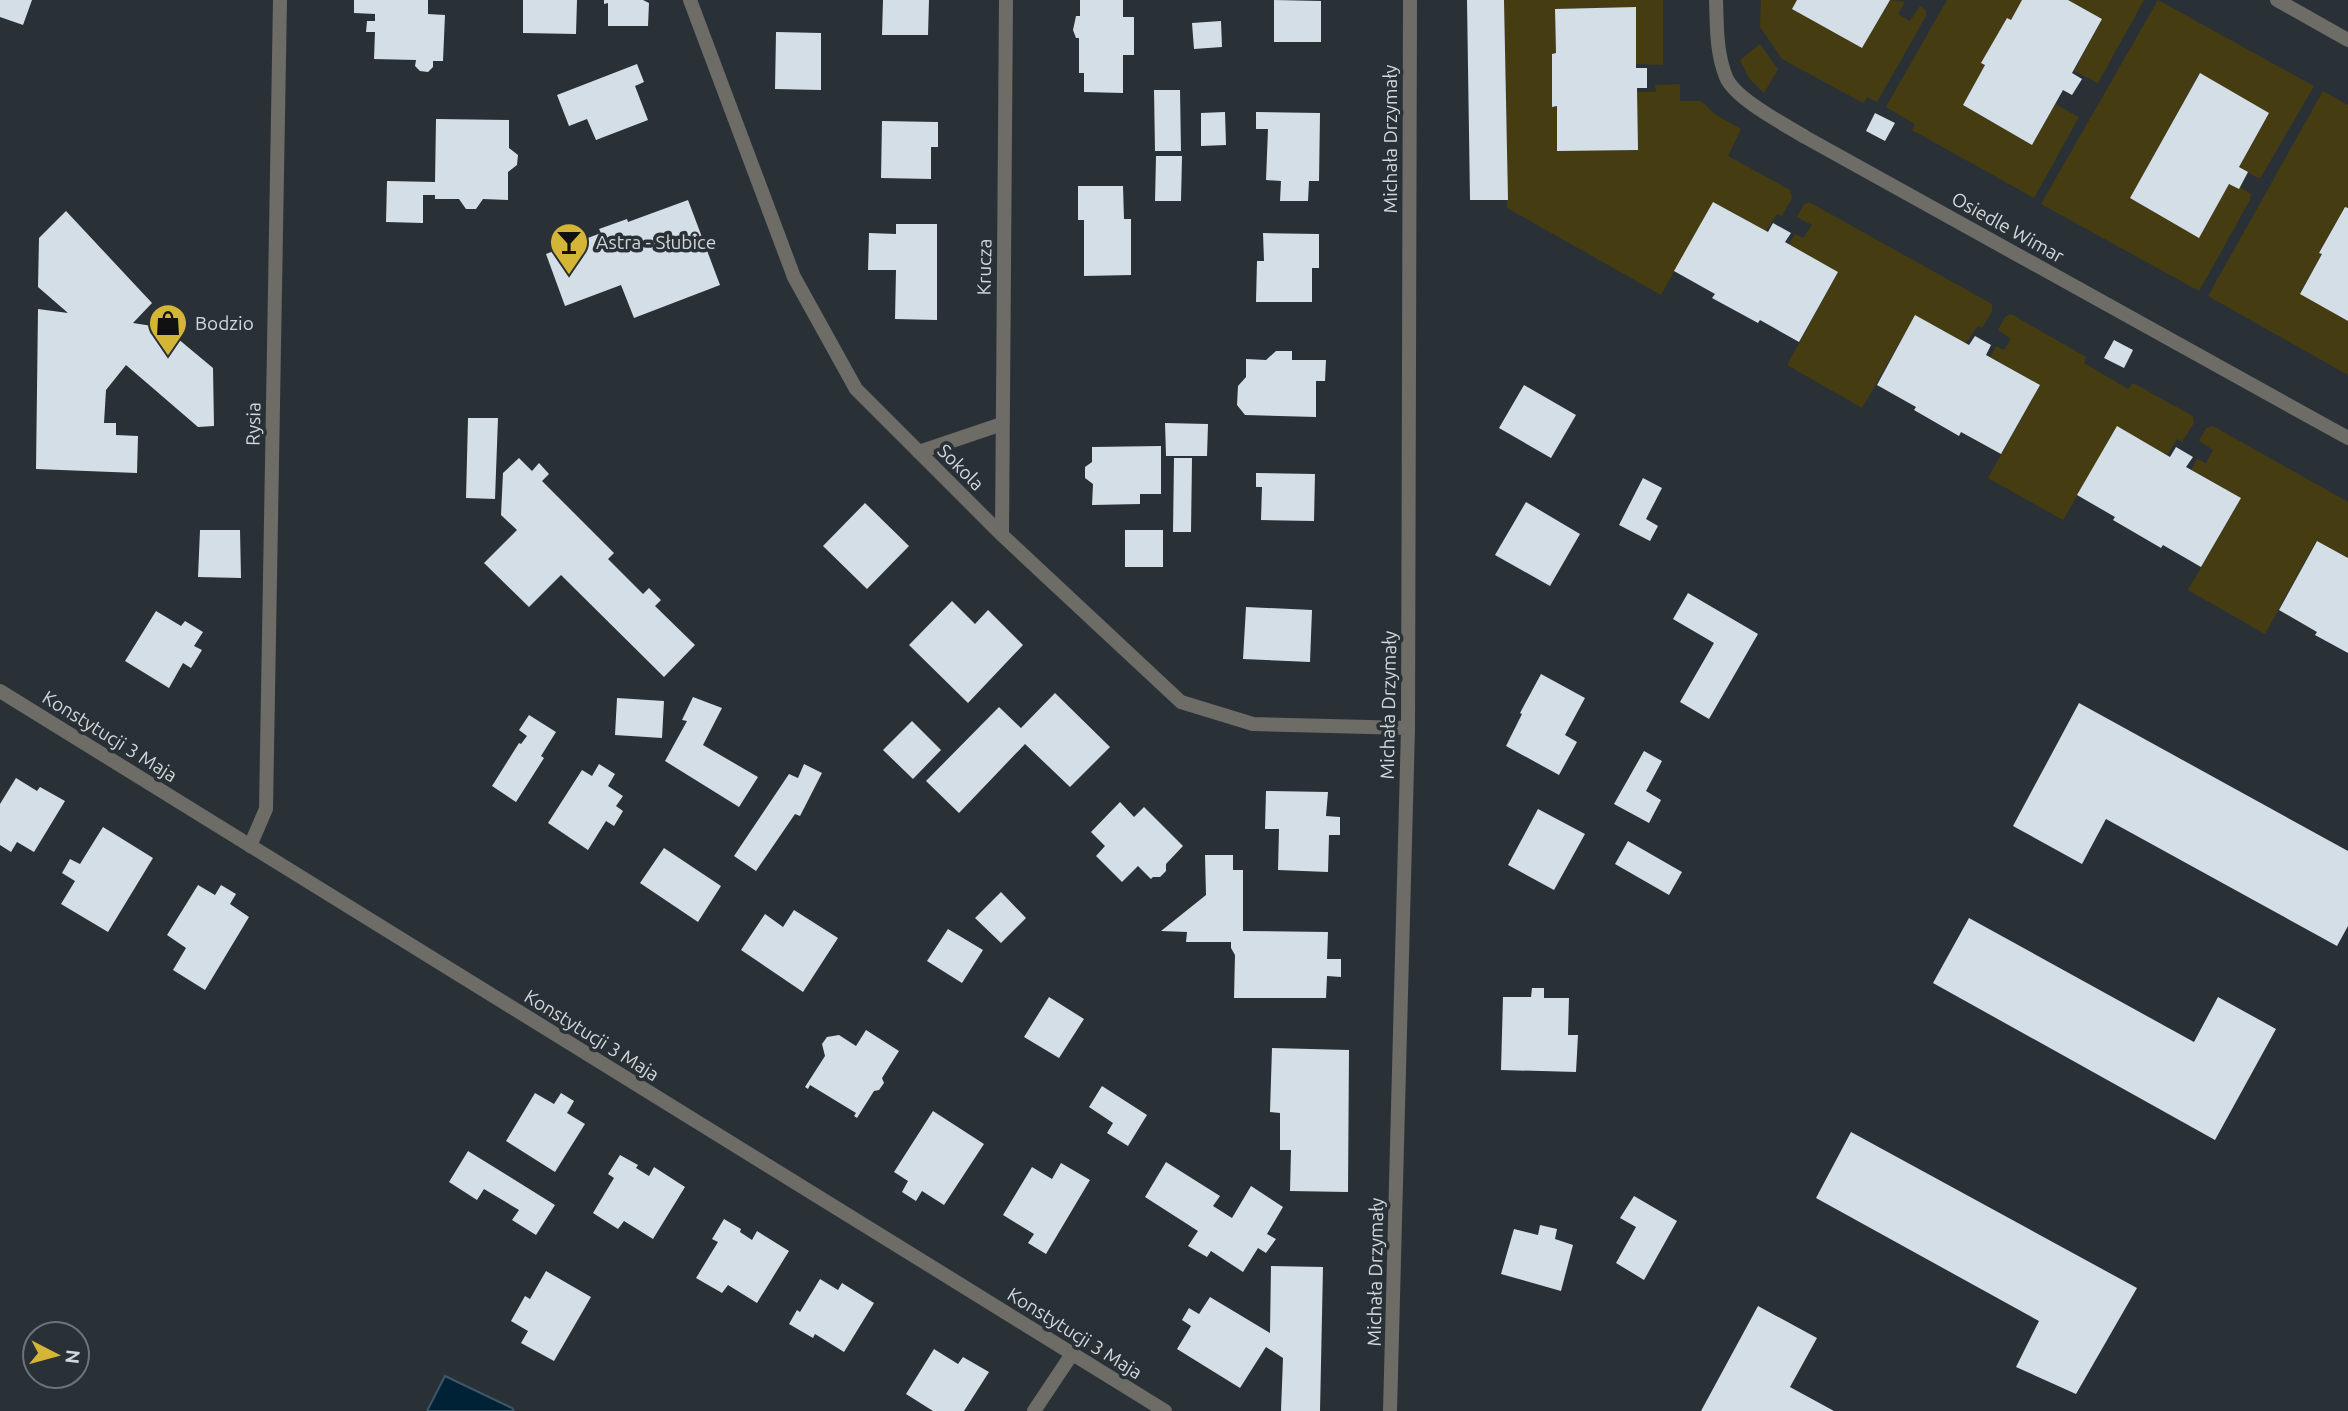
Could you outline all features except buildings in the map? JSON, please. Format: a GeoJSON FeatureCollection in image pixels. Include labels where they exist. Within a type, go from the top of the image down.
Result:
{"type":"FeatureCollection","features":[{"type":"Feature","properties":{"kind":"street","name":"Rysia"},"geometry":{"type":"LineString","coordinates":[[250,846],[266,809],[281,0]]}},
{"type":"Feature","properties":{"kind":"street","name":"Sokola"},"geometry":{"type":"LineString","coordinates":[[690,0],[794,277],[856,389],[1002,535],[1181,702],[1253,724],[1408,728]]}},
{"type":"Feature","properties":{"kind":"street","name":"Krucza"},"geometry":{"type":"LineString","coordinates":[[1002,535],[1006,0]]}},
{"type":"Feature","properties":{"kind":"street","name":"Michała Drzymały"},"geometry":{"type":"LineString","coordinates":[[1390,1411],[1408,728],[1410,0]]}},
{"type":"Feature","properties":{"kind":"street","name":"Osiedle Wimar"},"geometry":{"type":"LineString","coordinates":[[1716,0],[1717,41],[1727,80],[1752,104],[1805,137],[2348,438]]}},
{"type":"Feature","properties":{"kind":"street"},"geometry":{"type":"LineString","coordinates":[[2277,0],[2348,40]]}},
{"type":"Feature","properties":{"kind":"street"},"geometry":{"type":"LineString","coordinates":[[919,452],[1002,424]]}},
{"type":"Feature","properties":{"kind":"street","name":"Konstytucji 3 Maja"},"geometry":{"type":"LineString","coordinates":[[0,691],[1165,1411]]}},
{"type":"Feature","properties":{"kind":"street"},"geometry":{"type":"LineString","coordinates":[[1034,1411],[1072,1354]]}},
{"type":"Feature","properties":{"kind":"shaded area"},"geometry":{"type":"Polygon","coordinates":[[[1504,0],[1663,0],[1663,65],[1636,64],[1635,7],[1555,9],[1556,53],[1552,54],[1552,106],[1557,106],[1557,151],[1637,92],[1656,92],[1655,85],[1680,84],[1680,101],[1701,101],[1716,115],[1741,129],[1728,156],[1790,190],[1792,198],[1782,216],[1777,214],[1766,231],[1713,202],[1661,295],[1507,208],[1504,0]]]}},
{"type":"Feature","properties":{"kind":"shaded area"},"geometry":{"type":"Polygon","coordinates":[[[1761,0],[1797,0],[1793,9],[1862,48],[1890,0],[1905,2],[1898,14],[1910,21],[1920,6],[1926,10],[1926,16],[1877,102],[1867,97],[1863,103],[1782,59],[1760,27],[1761,0]]]}},
{"type":"Feature","properties":{"kind":"shaded area"},"geometry":{"type":"Polygon","coordinates":[[[1947,0],[2022,0],[2011,20],[2007,18],[1963,105],[2032,145],[2055,104],[2079,117],[2034,198],[1912,130],[1915,124],[1886,107],[1947,0]]]}},
{"type":"Feature","properties":{"kind":"shaded area"},"geometry":{"type":"Polygon","coordinates":[[[2068,0],[2144,0],[2098,83],[2074,71],[2102,19],[2068,0]]]}},
{"type":"Feature","properties":{"kind":"shaded area"},"geometry":{"type":"Polygon","coordinates":[[[2158,0],[2314,86],[2258,178],[2239,167],[2269,113],[2199,74],[2130,198],[2199,237],[2229,184],[2251,194],[2199,291],[2041,204],[2158,0]]]}},
{"type":"Feature","properties":{"kind":"shaded area"},"geometry":{"type":"Polygon","coordinates":[[[1760,44],[1778,69],[1764,93],[1749,78],[1740,60],[1760,44]]]}},
{"type":"Feature","properties":{"kind":"shaded area"},"geometry":{"type":"Polygon","coordinates":[[[2323,91],[2348,105],[2348,208],[2345,207],[2319,252],[2322,254],[2300,293],[2348,321],[2348,375],[2208,296],[2323,91]]]}},
{"type":"Feature","properties":{"kind":"shaded area"},"geometry":{"type":"Polygon","coordinates":[[[1809,202],[1992,304],[1992,311],[1982,328],[1978,326],[1966,343],[1915,316],[1862,408],[1787,365],[1838,272],[1789,244],[1795,234],[1803,238],[1812,225],[1797,217],[1804,204],[1809,202]]]}},
{"type":"Feature","properties":{"kind":"shaded area"},"geometry":{"type":"Polygon","coordinates":[[[2011,314],[2086,357],[2084,363],[2128,389],[2133,383],[2193,416],[2194,423],[2182,442],[2177,439],[2167,455],[2117,427],[2063,520],[1988,478],[2040,385],[1990,357],[1996,346],[2004,350],[2011,339],[1998,330],[2005,317],[2011,314]]]}},
{"type":"Feature","properties":{"kind":"shaded area"},"geometry":{"type":"Polygon","coordinates":[[[2213,426],[2348,502],[2348,558],[2316,541],[2265,634],[2188,590],[2241,498],[2191,470],[2197,459],[2206,463],[2213,450],[2199,441],[2206,428],[2213,426]]]}},
{"type":"Feature","properties":{"kind":"water"},"geometry":{"type":"Polygon","coordinates":[[[445,1376],[512,1408],[514,1411],[427,1411],[445,1376]]]}},
{"type":"Feature","properties":{"kind":"place","name":"Astra - Słubice"},"geometry":{"type":"Point","coordinates":[569,276]}},
{"type":"Feature","properties":{"kind":"place","name":"Bodzio"},"geometry":{"type":"Point","coordinates":[168,357]}}]}
